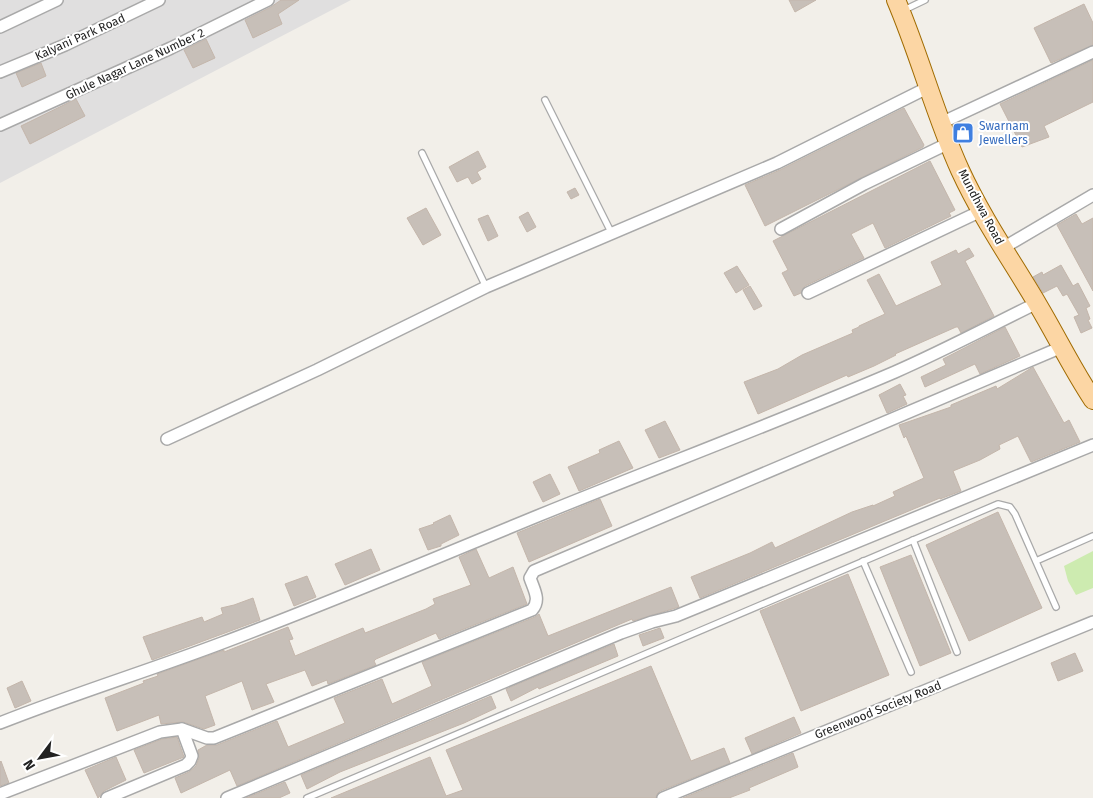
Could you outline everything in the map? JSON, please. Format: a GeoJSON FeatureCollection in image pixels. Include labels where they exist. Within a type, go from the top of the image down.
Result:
{"type":"FeatureCollection","features":[{"type":"Feature","properties":{"kind":"main road","name":"Mundhwa Road"},"geometry":{"type":"LineString","coordinates":[[899,6],[911,34],[941,123],[960,171],[981,211],[1093,400]]}},
{"type":"Feature","properties":{"kind":"street"},"geometry":{"type":"LineString","coordinates":[[0,27],[57,0]]}},
{"type":"Feature","properties":{"kind":"street","name":"Kalyani Park Road"},"geometry":{"type":"LineString","coordinates":[[0,72],[65,45],[159,0]]}},
{"type":"Feature","properties":{"kind":"street","name":"Ghule Nagar Lane Number 2"},"geometry":{"type":"LineString","coordinates":[[0,125],[171,48],[268,0]]}},
{"type":"Feature","properties":{"kind":"street"},"geometry":{"type":"LineString","coordinates":[[941,123],[1093,52]]}},
{"type":"Feature","properties":{"kind":"street"},"geometry":{"type":"LineString","coordinates":[[167,439],[324,366],[486,287],[777,163],[929,87]]}},
{"type":"Feature","properties":{"kind":"street"},"geometry":{"type":"LineString","coordinates":[[781,229],[864,184],[949,143]]}},
{"type":"Feature","properties":{"kind":"street"},"geometry":{"type":"LineString","coordinates":[[1003,248],[1093,194]]}},
{"type":"Feature","properties":{"kind":"street"},"geometry":{"type":"LineString","coordinates":[[808,293],[981,211]]}},
{"type":"Feature","properties":{"kind":"street"},"geometry":{"type":"LineString","coordinates":[[0,723],[67,697],[144,672],[259,629],[718,443],[787,417],[898,370],[1037,303]]}},
{"type":"Feature","properties":{"kind":"street"},"geometry":{"type":"LineString","coordinates":[[0,794],[160,732],[182,730],[207,738],[214,738],[532,610],[537,605],[538,599],[530,578],[534,571],[1062,347]]}},
{"type":"Feature","properties":{"kind":"street"},"geometry":{"type":"LineString","coordinates":[[227,798],[621,633],[676,616],[1093,446]]}},
{"type":"Feature","properties":{"kind":"street","name":"Greenwood Society Road"},"geometry":{"type":"LineString","coordinates":[[663,798],[1093,622]]}},
{"type":"Feature","properties":{"kind":"street"},"geometry":{"type":"LineString","coordinates":[[107,798],[186,765],[192,756],[182,730]]}},
{"type":"Feature","properties":{"kind":"lane"},"geometry":{"type":"LineString","coordinates":[[899,6],[925,0]]}},
{"type":"Feature","properties":{"kind":"lane"},"geometry":{"type":"LineString","coordinates":[[545,100],[612,234]]}},
{"type":"Feature","properties":{"kind":"lane"},"geometry":{"type":"LineString","coordinates":[[422,153],[486,287]]}},
{"type":"Feature","properties":{"kind":"lane"},"geometry":{"type":"LineString","coordinates":[[307,798],[998,504],[1010,507],[1015,514],[1056,607]]}},
{"type":"Feature","properties":{"kind":"lane"},"geometry":{"type":"LineString","coordinates":[[1036,561],[1093,536]]}},
{"type":"Feature","properties":{"kind":"lane"},"geometry":{"type":"LineString","coordinates":[[913,540],[957,652]]}},
{"type":"Feature","properties":{"kind":"lane"},"geometry":{"type":"LineString","coordinates":[[863,561],[911,672]]}},
{"type":"Feature","properties":{"kind":"shaded area"},"geometry":{"type":"Polygon","coordinates":[[[0,0],[351,0],[0,183],[0,0]]]}},
{"type":"Feature","properties":{"kind":"green space"},"geometry":{"type":"Polygon","coordinates":[[[1093,551],[1093,588],[1076,595],[1068,581],[1064,566],[1093,551]]]}},
{"type":"Feature","properties":{"kind":"building"},"geometry":{"type":"Polygon","coordinates":[[[281,0],[299,0],[278,14],[282,24],[253,38],[245,20],[281,0]]]}},
{"type":"Feature","properties":{"kind":"building"},"geometry":{"type":"Polygon","coordinates":[[[789,0],[816,0],[795,12],[789,0]]]}},
{"type":"Feature","properties":{"kind":"building"},"geometry":{"type":"Polygon","coordinates":[[[1084,4],[1093,23],[1093,45],[1051,63],[1034,28],[1084,4]]]}},
{"type":"Feature","properties":{"kind":"building"},"geometry":{"type":"Polygon","coordinates":[[[206,39],[215,58],[193,68],[184,50],[206,39]]]}},
{"type":"Feature","properties":{"kind":"building"},"geometry":{"type":"Polygon","coordinates":[[[1093,60],[1093,102],[1044,126],[1049,137],[1022,147],[1000,104],[1093,60]]]}},
{"type":"Feature","properties":{"kind":"building"},"geometry":{"type":"Polygon","coordinates":[[[41,63],[46,76],[22,87],[16,73],[41,63]]]}},
{"type":"Feature","properties":{"kind":"building"},"geometry":{"type":"Polygon","coordinates":[[[76,99],[85,116],[30,144],[21,126],[76,99]]]}},
{"type":"Feature","properties":{"kind":"building"},"geometry":{"type":"Polygon","coordinates":[[[904,108],[924,145],[923,147],[765,226],[745,185],[780,170],[904,108]]]}},
{"type":"Feature","properties":{"kind":"building"},"geometry":{"type":"Polygon","coordinates":[[[478,151],[486,167],[477,172],[481,179],[472,184],[468,177],[457,182],[449,167],[478,151]]]}},
{"type":"Feature","properties":{"kind":"building"},"geometry":{"type":"Polygon","coordinates":[[[930,161],[955,210],[949,213],[951,216],[885,248],[873,223],[851,234],[864,258],[805,286],[801,293],[794,296],[782,273],[788,270],[773,241],[930,161]]]}},
{"type":"Feature","properties":{"kind":"building"},"geometry":{"type":"Polygon","coordinates":[[[575,188],[579,195],[571,199],[567,192],[575,188]]]}},
{"type":"Feature","properties":{"kind":"building"},"geometry":{"type":"Polygon","coordinates":[[[426,208],[441,235],[423,245],[407,218],[426,208]]]}},
{"type":"Feature","properties":{"kind":"building"},"geometry":{"type":"Polygon","coordinates":[[[528,212],[536,227],[527,232],[519,217],[528,212]]]}},
{"type":"Feature","properties":{"kind":"building"},"geometry":{"type":"Polygon","coordinates":[[[1076,214],[1082,224],[1093,218],[1093,291],[1057,225],[1076,214]]]}},
{"type":"Feature","properties":{"kind":"building"},"geometry":{"type":"Polygon","coordinates":[[[488,215],[498,236],[488,241],[478,219],[488,215]]]}},
{"type":"Feature","properties":{"kind":"building"},"geometry":{"type":"Polygon","coordinates":[[[969,248],[974,256],[965,261],[994,316],[961,333],[958,327],[956,327],[895,354],[874,366],[848,377],[847,375],[758,414],[744,382],[778,369],[802,355],[853,333],[852,330],[885,314],[867,280],[879,274],[896,306],[942,285],[931,262],[956,250],[958,254],[969,248]]]}},
{"type":"Feature","properties":{"kind":"building"},"geometry":{"type":"Polygon","coordinates":[[[1061,265],[1073,286],[1078,283],[1090,306],[1086,308],[1090,319],[1088,320],[1092,328],[1081,333],[1074,317],[1079,315],[1067,294],[1063,296],[1057,286],[1043,293],[1033,277],[1042,272],[1043,275],[1061,265]]]}},
{"type":"Feature","properties":{"kind":"building"},"geometry":{"type":"Polygon","coordinates":[[[737,266],[749,285],[736,293],[724,273],[737,266]]]}},
{"type":"Feature","properties":{"kind":"building"},"geometry":{"type":"Polygon","coordinates":[[[750,286],[762,306],[754,310],[743,290],[750,286]]]}},
{"type":"Feature","properties":{"kind":"building"},"geometry":{"type":"Polygon","coordinates":[[[1005,327],[1020,356],[980,374],[975,364],[925,387],[921,377],[946,365],[943,359],[1005,327]]]}},
{"type":"Feature","properties":{"kind":"building"},"geometry":{"type":"Polygon","coordinates":[[[1033,367],[1064,423],[1069,420],[1080,442],[1031,462],[1018,436],[999,445],[1000,449],[980,460],[953,471],[961,491],[700,598],[691,577],[772,542],[775,548],[852,512],[873,506],[895,496],[893,492],[924,478],[906,436],[904,438],[899,425],[951,407],[951,405],[996,386],[997,389],[1033,367]]]}},
{"type":"Feature","properties":{"kind":"building"},"geometry":{"type":"Polygon","coordinates":[[[900,384],[906,395],[903,396],[907,404],[887,413],[879,395],[900,384]]]}},
{"type":"Feature","properties":{"kind":"building"},"geometry":{"type":"Polygon","coordinates":[[[665,421],[680,450],[659,458],[645,430],[665,421]]]}},
{"type":"Feature","properties":{"kind":"building"},"geometry":{"type":"Polygon","coordinates":[[[619,441],[633,468],[579,491],[568,467],[600,453],[599,450],[619,441]]]}},
{"type":"Feature","properties":{"kind":"building"},"geometry":{"type":"Polygon","coordinates":[[[550,474],[560,494],[543,502],[533,482],[550,474]]]}},
{"type":"Feature","properties":{"kind":"building"},"geometry":{"type":"Polygon","coordinates":[[[600,499],[612,526],[529,562],[517,533],[600,499]]]}},
{"type":"Feature","properties":{"kind":"building"},"geometry":{"type":"Polygon","coordinates":[[[998,512],[1042,608],[969,641],[926,545],[998,512]]]}},
{"type":"Feature","properties":{"kind":"building"},"geometry":{"type":"Polygon","coordinates":[[[450,515],[459,535],[441,544],[441,546],[428,550],[419,529],[434,524],[450,515]]]}},
{"type":"Feature","properties":{"kind":"building"},"geometry":{"type":"Polygon","coordinates":[[[371,549],[380,570],[345,585],[335,564],[371,549]]]}},
{"type":"Feature","properties":{"kind":"building"},"geometry":{"type":"Polygon","coordinates":[[[476,549],[489,578],[513,567],[527,604],[439,639],[436,633],[376,659],[374,661],[376,665],[328,684],[327,680],[312,686],[305,670],[266,684],[274,702],[252,710],[242,681],[205,696],[215,725],[204,729],[183,722],[161,724],[159,715],[117,731],[105,698],[144,683],[143,681],[158,676],[157,674],[224,650],[224,652],[288,627],[293,639],[289,640],[295,656],[363,628],[365,633],[426,609],[435,604],[433,599],[471,585],[459,557],[476,549]]]}},
{"type":"Feature","properties":{"kind":"building"},"geometry":{"type":"Polygon","coordinates":[[[911,555],[951,653],[920,666],[880,567],[911,555]]]}},
{"type":"Feature","properties":{"kind":"building"},"geometry":{"type":"Polygon","coordinates":[[[848,574],[889,675],[801,711],[760,611],[848,574]]]}},
{"type":"Feature","properties":{"kind":"building"},"geometry":{"type":"Polygon","coordinates":[[[307,576],[316,597],[294,606],[285,584],[307,576]]]}},
{"type":"Feature","properties":{"kind":"building"},"geometry":{"type":"Polygon","coordinates":[[[671,587],[679,607],[633,621],[632,619],[237,786],[230,770],[181,793],[175,778],[189,772],[196,766],[199,758],[198,750],[207,745],[217,745],[277,721],[288,747],[345,723],[334,698],[382,679],[392,704],[432,686],[422,662],[539,614],[548,636],[671,587]]]}},
{"type":"Feature","properties":{"kind":"building"},"geometry":{"type":"Polygon","coordinates":[[[253,598],[260,620],[152,660],[143,637],[202,617],[204,622],[223,614],[221,608],[253,598]]]}},
{"type":"Feature","properties":{"kind":"building"},"geometry":{"type":"Polygon","coordinates":[[[660,628],[664,638],[643,646],[639,635],[660,628]]]}},
{"type":"Feature","properties":{"kind":"building"},"geometry":{"type":"Polygon","coordinates":[[[614,644],[618,656],[539,689],[538,687],[511,701],[506,689],[614,644]]]}},
{"type":"Feature","properties":{"kind":"building"},"geometry":{"type":"Polygon","coordinates":[[[1075,653],[1083,671],[1058,681],[1051,663],[1075,653]]]}},
{"type":"Feature","properties":{"kind":"building"},"geometry":{"type":"Polygon","coordinates":[[[651,666],[691,761],[724,748],[730,763],[660,791],[656,798],[331,798],[430,757],[446,796],[463,790],[446,750],[651,666]]]}},
{"type":"Feature","properties":{"kind":"building"},"geometry":{"type":"Polygon","coordinates":[[[22,681],[31,701],[15,708],[7,688],[22,681]]]}},
{"type":"Feature","properties":{"kind":"building"},"geometry":{"type":"Polygon","coordinates":[[[491,696],[496,708],[464,723],[340,772],[307,789],[301,775],[491,696]]]}},
{"type":"Feature","properties":{"kind":"building"},"geometry":{"type":"Polygon","coordinates":[[[794,717],[801,733],[752,754],[745,738],[794,717]]]}},
{"type":"Feature","properties":{"kind":"building"},"geometry":{"type":"Polygon","coordinates":[[[177,737],[184,757],[144,773],[134,750],[162,739],[177,737]]]}},
{"type":"Feature","properties":{"kind":"building"},"geometry":{"type":"Polygon","coordinates":[[[793,753],[798,767],[749,788],[750,790],[729,798],[683,798],[793,753]]]}},
{"type":"Feature","properties":{"kind":"building"},"geometry":{"type":"Polygon","coordinates":[[[116,757],[126,780],[104,791],[98,798],[85,770],[116,757]]]}},
{"type":"Feature","properties":{"kind":"building"},"geometry":{"type":"Polygon","coordinates":[[[0,762],[9,783],[0,786],[0,762]]]}},
{"type":"Feature","properties":{"kind":"building"},"geometry":{"type":"Polygon","coordinates":[[[285,782],[290,793],[279,798],[246,798],[285,782]]]}},
{"type":"Feature","properties":{"kind":"place","name":"Swarnam Jewellers"},"geometry":{"type":"Point","coordinates":[963,133]}}]}
